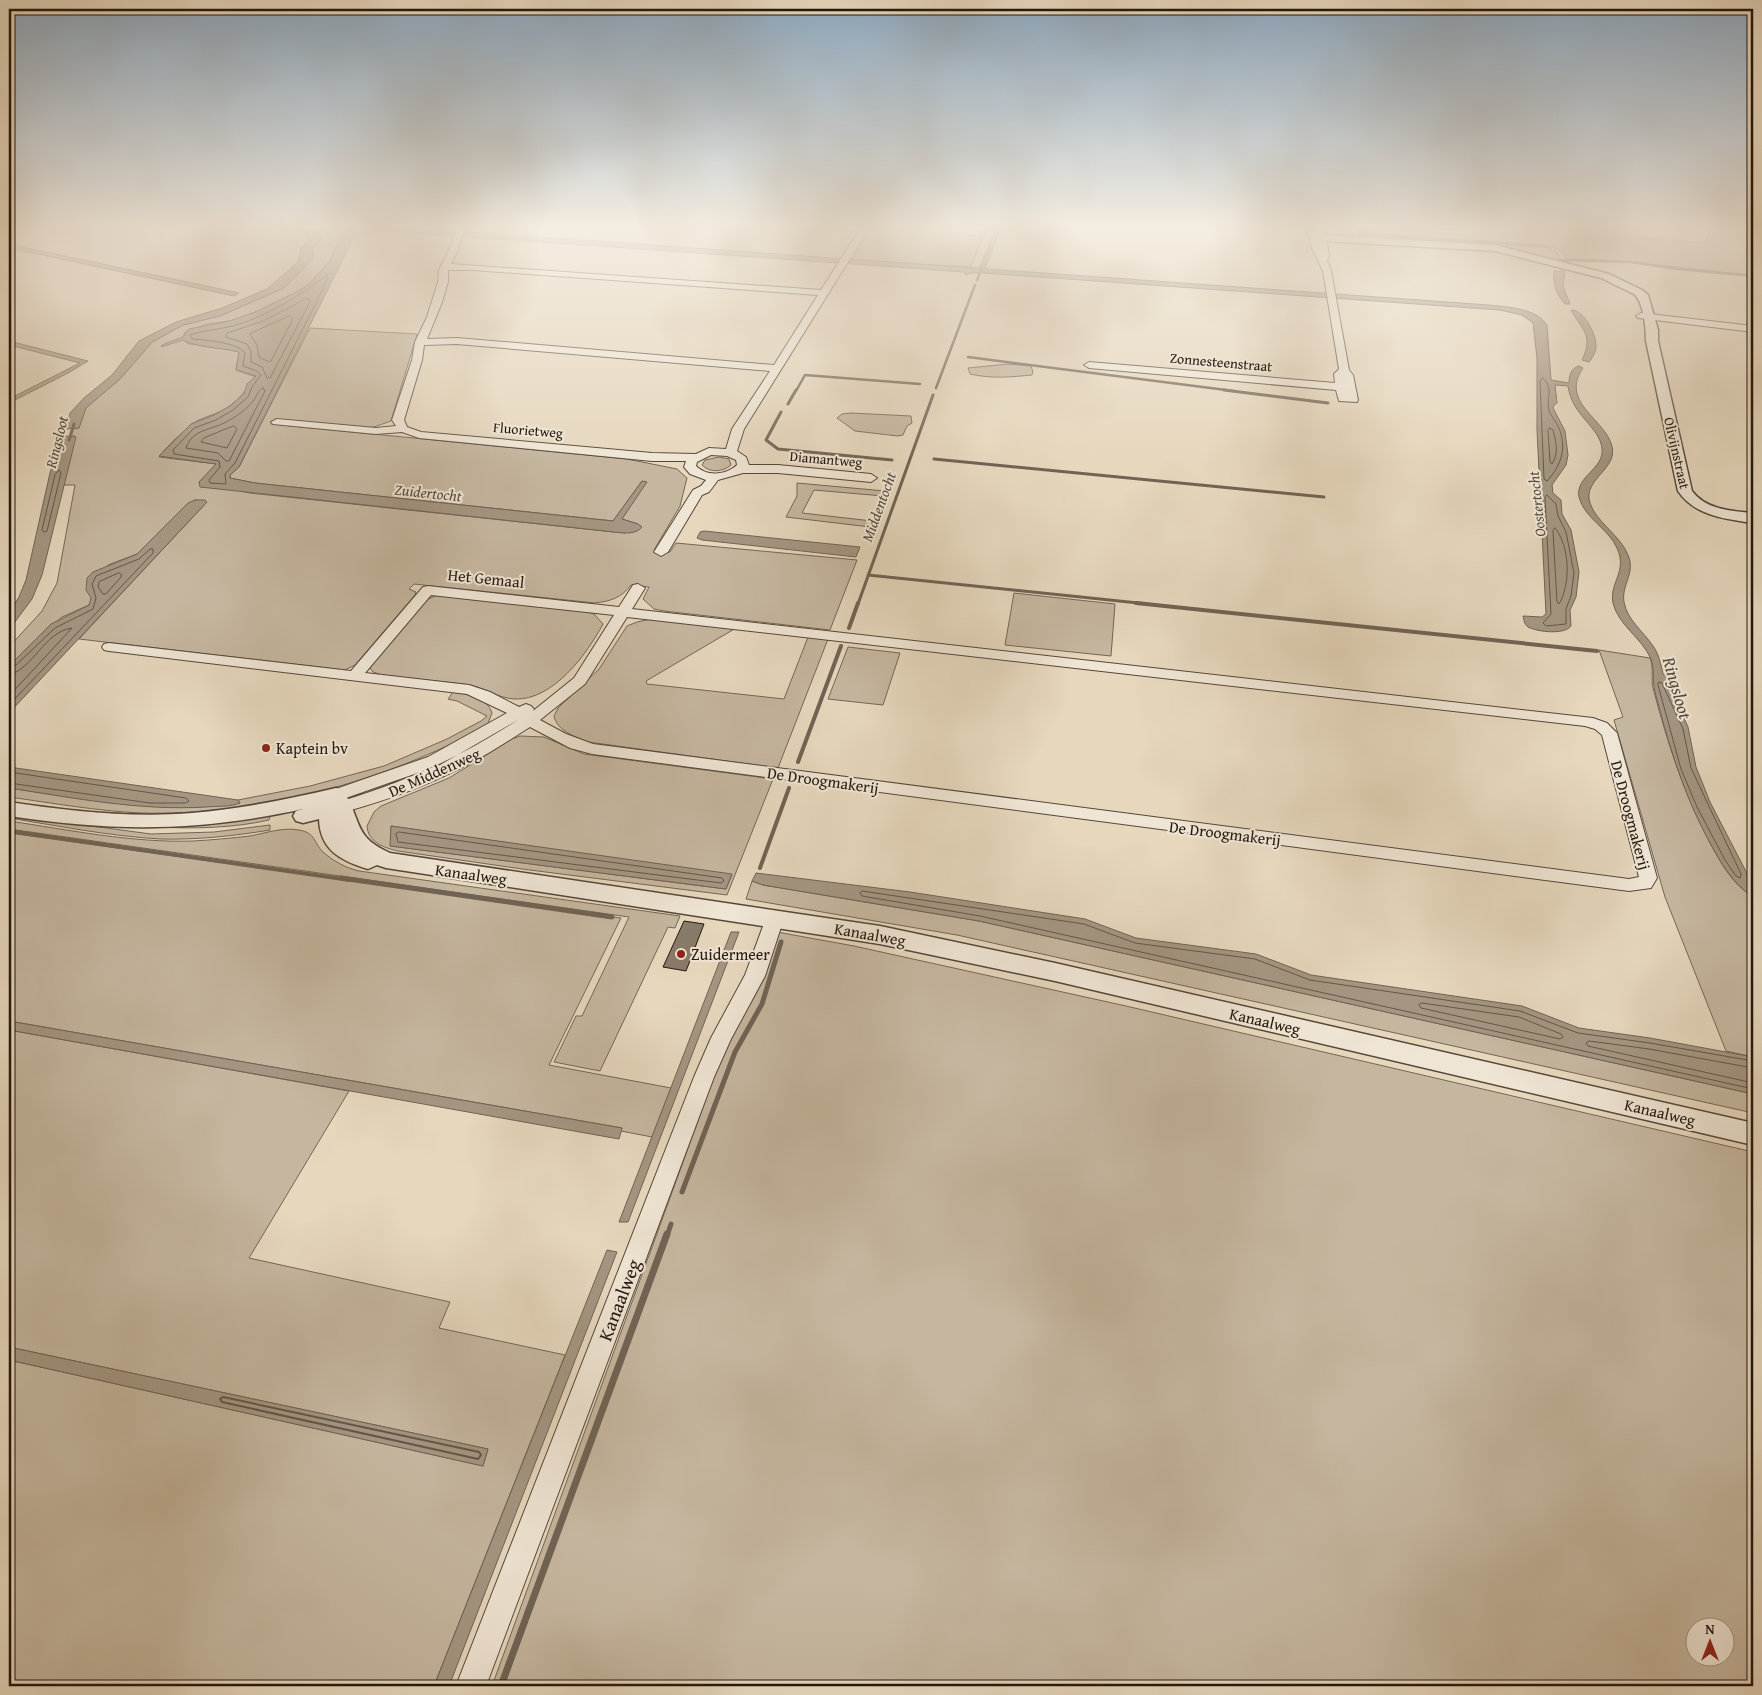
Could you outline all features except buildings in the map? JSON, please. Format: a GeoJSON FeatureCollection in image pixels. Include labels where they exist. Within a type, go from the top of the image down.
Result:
{"type":"FeatureCollection","features":[{"type":"Feature","properties":{"kind":"street"},"geometry":{"type":"LineString","coordinates":[[403,428],[398,420],[417,360],[423,352],[424,342],[431,331],[429,325],[436,304]]}},
{"type":"Feature","properties":{"kind":"street"},"geometry":{"type":"LineString","coordinates":[[731,453],[735,435],[817,304]]}},
{"type":"Feature","properties":{"kind":"street","name":"Zonnesteenstraat"},"geometry":{"type":"LineString","coordinates":[[1088,365],[1346,388],[1348,375],[1344,370],[1333,304]]}},
{"type":"Feature","properties":{"kind":"street","name":"Olivijnstraat"},"geometry":{"type":"LineString","coordinates":[[1639,304],[1645,316],[1644,328],[1652,341],[1687,496],[1697,504],[1711,510],[1753,518]]}},
{"type":"Feature","properties":{"kind":"street"},"geometry":{"type":"LineString","coordinates":[[1645,316],[1753,328]]}},
{"type":"Feature","properties":{"kind":"street"},"geometry":{"type":"LineString","coordinates":[[424,342],[457,341],[777,368]]}},
{"type":"Feature","properties":{"kind":"street","name":"Fluorietweg"},"geometry":{"type":"LineString","coordinates":[[277,422],[376,431],[403,428],[419,435],[693,460]]}},
{"type":"Feature","properties":{"kind":"street"},"geometry":{"type":"LineString","coordinates":[[717,452],[728,439],[735,435]]}},
{"type":"Feature","properties":{"kind":"street"},"geometry":{"type":"LineString","coordinates":[[661,552],[697,493],[705,489],[708,476],[694,472],[693,460],[717,452],[731,453],[740,457],[742,466]]}},
{"type":"Feature","properties":{"kind":"street","name":"Diamantweg"},"geometry":{"type":"LineString","coordinates":[[708,476],[732,474],[742,466],[871,478]]}},
{"type":"Feature","properties":{"kind":"street","name":"De Middenweg"},"geometry":{"type":"LineString","coordinates":[[336,804],[388,793],[440,772],[481,751],[526,716],[569,691],[580,681],[588,665],[638,588]]}},
{"type":"Feature","properties":{"kind":"street","name":"Het Gemaal"},"geometry":{"type":"LineString","coordinates":[[355,676],[428,590],[623,612]]}},
{"type":"Feature","properties":{"kind":"street","name":"De Droogmakerij"},"geometry":{"type":"LineString","coordinates":[[526,716],[567,741],[592,749],[1629,885],[1641,884],[1647,881],[1648,876],[1610,735],[1601,726],[1587,721],[623,612]]}},
{"type":"Feature","properties":{"kind":"street"},"geometry":{"type":"LineString","coordinates":[[109,647],[468,690],[485,695],[526,716]]}},
{"type":"Feature","properties":{"kind":"street"},"geometry":{"type":"LineString","coordinates":[[9,809],[80,819],[106,826],[181,831],[255,826],[336,804]]}},
{"type":"Feature","properties":{"kind":"street","name":"Kanaalweg"},"geometry":{"type":"LineString","coordinates":[[336,804],[328,821],[332,838],[352,857],[376,864],[405,865],[775,918],[880,935],[1055,972],[1753,1134]]}},
{"type":"Feature","properties":{"kind":"street","name":"Kanaalweg"},"geometry":{"type":"LineString","coordinates":[[471,1686],[704,1078],[721,1038],[755,976],[775,918]]}},
{"type":"Feature","properties":{"kind":"shaded area"},"geometry":{"type":"Polygon","coordinates":[[[247,304],[272,304],[230,321],[207,324],[185,332],[183,337],[161,346],[183,340],[189,344],[207,345],[239,352],[236,370],[256,377],[235,402],[223,410],[195,422],[177,437],[159,457],[217,464],[199,482],[250,493],[625,533],[638,524],[622,519],[642,481],[613,521],[255,483],[230,478],[230,475],[239,467],[310,328],[417,334],[391,421],[374,427],[363,428],[276,420],[271,424],[627,459],[677,469],[687,478],[680,506],[654,550],[670,552],[676,543],[857,560],[830,630],[654,609],[643,599],[649,587],[631,585],[615,598],[595,603],[414,584],[409,589],[416,592],[415,595],[355,665],[345,670],[79,639],[207,502],[195,500],[188,504],[137,554],[108,565],[89,605],[62,617],[40,635],[9,666],[9,647],[42,611],[57,583],[75,485],[63,485],[75,436],[70,436],[73,429],[79,428],[85,408],[120,379],[152,342],[183,325],[220,316],[247,304]]]}},
{"type":"Feature","properties":{"kind":"shaded area"},"geometry":{"type":"Polygon","coordinates":[[[1008,364],[1031,366],[1032,375],[986,377],[970,374],[968,368],[1008,364]]]}},
{"type":"Feature","properties":{"kind":"shaded area"},"geometry":{"type":"Polygon","coordinates":[[[842,414],[911,416],[912,423],[907,426],[903,435],[898,436],[855,431],[837,418],[842,414]]]}},
{"type":"Feature","properties":{"kind":"shaded area"},"geometry":{"type":"Polygon","coordinates":[[[719,457],[729,459],[731,465],[716,471],[705,468],[702,465],[705,460],[719,457]]]}},
{"type":"Feature","properties":{"kind":"shaded area"},"geometry":{"type":"Polygon","coordinates":[[[797,483],[885,491],[883,496],[814,490],[802,513],[872,521],[870,527],[786,517],[797,496],[797,483]]]}},
{"type":"Feature","properties":{"kind":"shaded area"},"geometry":{"type":"Polygon","coordinates":[[[1014,593],[1115,604],[1111,656],[1005,645],[1014,593]]]}},
{"type":"Feature","properties":{"kind":"shaded area"},"geometry":{"type":"Polygon","coordinates":[[[438,595],[584,611],[594,614],[603,624],[588,649],[567,674],[542,692],[528,698],[508,698],[470,685],[382,675],[373,672],[370,664],[425,600],[438,595]]]}},
{"type":"Feature","properties":{"kind":"shaded area"},"geometry":{"type":"Polygon","coordinates":[[[651,619],[736,628],[646,681],[647,684],[784,699],[808,637],[828,639],[778,768],[588,742],[568,733],[559,726],[554,716],[558,708],[599,669],[627,626],[651,619]]]}},
{"type":"Feature","properties":{"kind":"shaded area"},"geometry":{"type":"Polygon","coordinates":[[[848,647],[900,653],[883,705],[828,699],[848,647]]]}},
{"type":"Feature","properties":{"kind":"shaded area"},"geometry":{"type":"Polygon","coordinates":[[[1599,650],[1650,658],[1653,688],[1658,708],[1676,766],[1691,804],[1722,865],[1733,879],[1753,897],[1753,1057],[1726,1051],[1665,897],[1614,720],[1623,717],[1599,650]]]}},
{"type":"Feature","properties":{"kind":"shaded area"},"geometry":{"type":"Polygon","coordinates":[[[453,692],[471,695],[486,703],[492,713],[487,726],[406,764],[319,792],[275,802],[230,809],[141,813],[9,797],[9,788],[95,801],[153,806],[211,806],[240,803],[238,800],[310,786],[384,766],[447,739],[487,716],[457,701],[448,699],[453,692]]]}},
{"type":"Feature","properties":{"kind":"shaded area"},"geometry":{"type":"Polygon","coordinates":[[[520,736],[544,737],[584,754],[773,779],[727,895],[398,851],[382,846],[370,836],[367,826],[374,812],[381,806],[449,778],[520,736]],[[391,826],[391,846],[726,889],[732,875],[391,826]]]}},
{"type":"Feature","properties":{"kind":"shaded area"},"geometry":{"type":"Polygon","coordinates":[[[271,813],[269,820],[242,825],[200,828],[158,827],[271,813]]]}},
{"type":"Feature","properties":{"kind":"shaded area"},"geometry":{"type":"Polygon","coordinates":[[[9,815],[151,834],[214,832],[270,825],[270,830],[215,837],[160,839],[84,830],[9,818],[9,815]]]}},
{"type":"Feature","properties":{"kind":"shaded area"},"geometry":{"type":"Polygon","coordinates":[[[9,821],[101,835],[170,841],[215,840],[293,829],[309,833],[323,852],[345,866],[359,871],[680,916],[675,928],[668,927],[600,1071],[554,1062],[576,1016],[582,1016],[629,917],[9,829],[9,821]]]}},
{"type":"Feature","properties":{"kind":"shaded area"},"geometry":{"type":"Polygon","coordinates":[[[9,833],[621,918],[549,1065],[671,1088],[652,1137],[621,1131],[622,1128],[9,1021],[9,833]]]}},
{"type":"Feature","properties":{"kind":"shaded area"},"geometry":{"type":"Polygon","coordinates":[[[752,881],[763,885],[979,921],[1753,1094],[1753,1113],[957,935],[746,899],[752,881]]]}},
{"type":"Feature","properties":{"kind":"shaded area"},"geometry":{"type":"Polygon","coordinates":[[[777,932],[854,946],[1126,1006],[1753,1152],[1753,1686],[492,1686],[729,1036],[777,932]]]}},
{"type":"Feature","properties":{"kind":"shaded area"},"geometry":{"type":"Polygon","coordinates":[[[9,1030],[349,1091],[249,1258],[450,1302],[439,1328],[565,1355],[434,1686],[9,1686],[9,1360],[483,1466],[488,1449],[9,1347],[9,1030]]]}},
{"type":"Feature","properties":{"kind":"water"},"geometry":{"type":"Polygon","coordinates":[[[231,304],[247,304],[220,316],[183,325],[152,342],[120,379],[86,408],[79,428],[66,429],[70,413],[84,398],[112,375],[139,341],[176,322],[231,304]]]}},
{"type":"Feature","properties":{"kind":"water"},"geometry":{"type":"Polygon","coordinates":[[[272,304],[320,304],[239,467],[230,475],[230,478],[255,483],[613,521],[642,481],[647,482],[622,519],[642,527],[633,532],[621,533],[200,487],[199,482],[216,464],[159,456],[191,424],[230,406],[244,394],[247,384],[256,376],[236,370],[239,352],[201,346],[183,340],[161,347],[183,337],[189,329],[230,321],[272,304]]]}},
{"type":"Feature","properties":{"kind":"water"},"geometry":{"type":"Polygon","coordinates":[[[1418,304],[1476,304],[1521,309],[1529,312],[1542,319],[1547,325],[1551,380],[1569,383],[1572,370],[1579,366],[1583,368],[1577,380],[1576,390],[1579,400],[1606,434],[1613,452],[1607,467],[1591,487],[1589,494],[1590,503],[1597,516],[1625,548],[1628,555],[1630,568],[1624,590],[1626,608],[1632,620],[1655,649],[1663,674],[1676,681],[1667,680],[1688,727],[1696,767],[1710,802],[1753,885],[1753,897],[1728,872],[1713,849],[1700,823],[1684,787],[1666,731],[1654,688],[1651,659],[1642,644],[1620,618],[1613,603],[1613,589],[1620,570],[1620,556],[1613,541],[1586,511],[1579,497],[1581,483],[1599,462],[1602,448],[1596,433],[1580,413],[1570,396],[1568,386],[1555,385],[1557,403],[1553,408],[1565,431],[1568,455],[1566,465],[1552,485],[1553,493],[1561,500],[1562,514],[1571,530],[1579,572],[1576,597],[1570,610],[1571,626],[1563,631],[1544,631],[1528,627],[1524,622],[1523,616],[1542,617],[1546,614],[1537,430],[1537,358],[1533,323],[1522,315],[1500,310],[1418,304]]]}},
{"type":"Feature","properties":{"kind":"water"},"geometry":{"type":"Polygon","coordinates":[[[1571,310],[1581,314],[1592,331],[1596,350],[1589,362],[1582,360],[1587,338],[1571,310]]]}},
{"type":"Feature","properties":{"kind":"water"},"geometry":{"type":"Polygon","coordinates":[[[9,341],[88,361],[9,403],[9,399],[80,363],[9,345],[9,341]]]}},
{"type":"Feature","properties":{"kind":"water"},"geometry":{"type":"Polygon","coordinates":[[[64,436],[76,437],[42,575],[32,599],[9,630],[9,613],[19,597],[26,580],[50,473],[64,436]]]}},
{"type":"Feature","properties":{"kind":"water"},"geometry":{"type":"Polygon","coordinates":[[[195,500],[205,500],[207,502],[9,713],[9,666],[51,624],[89,605],[91,598],[86,590],[87,578],[93,572],[137,554],[188,503],[195,500]]]}},
{"type":"Feature","properties":{"kind":"water"},"geometry":{"type":"Polygon","coordinates":[[[700,532],[860,547],[856,557],[697,538],[700,532]]]}},
{"type":"Feature","properties":{"kind":"water"},"geometry":{"type":"Polygon","coordinates":[[[9,767],[238,800],[240,803],[181,808],[107,803],[58,796],[9,788],[9,767]]]}},
{"type":"Feature","properties":{"kind":"water"},"geometry":{"type":"Polygon","coordinates":[[[391,826],[732,874],[726,889],[390,846],[391,826]]]}},
{"type":"Feature","properties":{"kind":"water"},"geometry":{"type":"Polygon","coordinates":[[[756,873],[910,892],[1085,919],[1136,938],[1256,954],[1311,975],[1522,1006],[1579,1028],[1650,1038],[1753,1057],[1753,1094],[979,921],[763,885],[752,881],[756,873]]]}},
{"type":"Feature","properties":{"kind":"water"},"geometry":{"type":"Polygon","coordinates":[[[731,932],[739,932],[628,1222],[619,1222],[731,932]]]}},
{"type":"Feature","properties":{"kind":"water"},"geometry":{"type":"Polygon","coordinates":[[[9,1021],[622,1128],[619,1139],[9,1030],[9,1021]]]}},
{"type":"Feature","properties":{"kind":"water"},"geometry":{"type":"Polygon","coordinates":[[[607,1250],[617,1252],[449,1686],[434,1686],[607,1250]]]}},
{"type":"Feature","properties":{"kind":"water"},"geometry":{"type":"Polygon","coordinates":[[[9,1347],[488,1449],[483,1466],[9,1360],[9,1347]]]}},
{"type":"Feature","properties":{"kind":"waterway","name":"Middentocht"},"geometry":{"type":"LineString","coordinates":[[936,388],[968,304]]}},
{"type":"Feature","properties":{"kind":"waterway"},"geometry":{"type":"LineString","coordinates":[[968,357],[1234,391]]}},
{"type":"Feature","properties":{"kind":"waterway"},"geometry":{"type":"LineString","coordinates":[[796,391],[805,375],[920,384]]}},
{"type":"Feature","properties":{"kind":"waterway"},"geometry":{"type":"LineString","coordinates":[[788,404],[796,390]]}},
{"type":"Feature","properties":{"kind":"waterway"},"geometry":{"type":"LineString","coordinates":[[1224,390],[1328,403]]}},
{"type":"Feature","properties":{"kind":"waterway","name":"Middentocht"},"geometry":{"type":"LineString","coordinates":[[868,575],[933,395]]}},
{"type":"Feature","properties":{"kind":"waterway"},"geometry":{"type":"LineString","coordinates":[[781,412],[766,440],[778,449],[892,460]]}},
{"type":"Feature","properties":{"kind":"waterway","name":"Ringsloot"},"geometry":{"type":"LineString","coordinates":[[69,440],[74,424]]}},
{"type":"Feature","properties":{"kind":"waterway"},"geometry":{"type":"LineString","coordinates":[[934,459],[1324,497]]}},
{"type":"Feature","properties":{"kind":"waterway","name":"Middentocht"},"geometry":{"type":"LineString","coordinates":[[858,604],[868,575]]}},
{"type":"Feature","properties":{"kind":"waterway"},"geometry":{"type":"LineString","coordinates":[[868,575],[1148,604]]}},
{"type":"Feature","properties":{"kind":"waterway"},"geometry":{"type":"LineString","coordinates":[[1750,604],[1749,602],[1753,603]]}},
{"type":"Feature","properties":{"kind":"waterway","name":"Middentocht"},"geometry":{"type":"LineString","coordinates":[[849,628],[858,603]]}},
{"type":"Feature","properties":{"kind":"waterway"},"geometry":{"type":"LineString","coordinates":[[1136,603],[1597,651]]}},
{"type":"Feature","properties":{"kind":"waterway"},"geometry":{"type":"LineString","coordinates":[[1749,603],[1753,612]]}},
{"type":"Feature","properties":{"kind":"waterway","name":"Middentocht"},"geometry":{"type":"LineString","coordinates":[[798,762],[841,646]]}},
{"type":"Feature","properties":{"kind":"waterway","name":"Middentocht"},"geometry":{"type":"LineString","coordinates":[[760,868],[789,788]]}},
{"type":"Feature","properties":{"kind":"waterway"},"geometry":{"type":"LineString","coordinates":[[9,831],[350,880]]}},
{"type":"Feature","properties":{"kind":"waterway"},"geometry":{"type":"LineString","coordinates":[[341,878],[612,917]]}},
{"type":"Feature","properties":{"kind":"waterway"},"geometry":{"type":"LineString","coordinates":[[682,1192],[735,1052],[762,1004],[781,942]]}},
{"type":"Feature","properties":{"kind":"waterway"},"geometry":{"type":"LineString","coordinates":[[667,1236],[671,1224]]}},
{"type":"Feature","properties":{"kind":"waterway"},"geometry":{"type":"LineString","coordinates":[[501,1686],[667,1234]]}},
{"type":"Feature","properties":{"kind":"place","name":"Kaptein bv"},"geometry":{"type":"Point","coordinates":[266,748]}},
{"type":"Feature","properties":{"kind":"place","name":"Zuidermeer"},"geometry":{"type":"Point","coordinates":[681,954]}},
{"type":"Feature","properties":{"kind":"water label","name":"Zuidertocht"},"geometry":{"type":"Point","coordinates":[428,493]}},
{"type":"Feature","properties":{"kind":"water label","name":"Oostertocht"},"geometry":{"type":"Point","coordinates":[1537,504]}}]}
